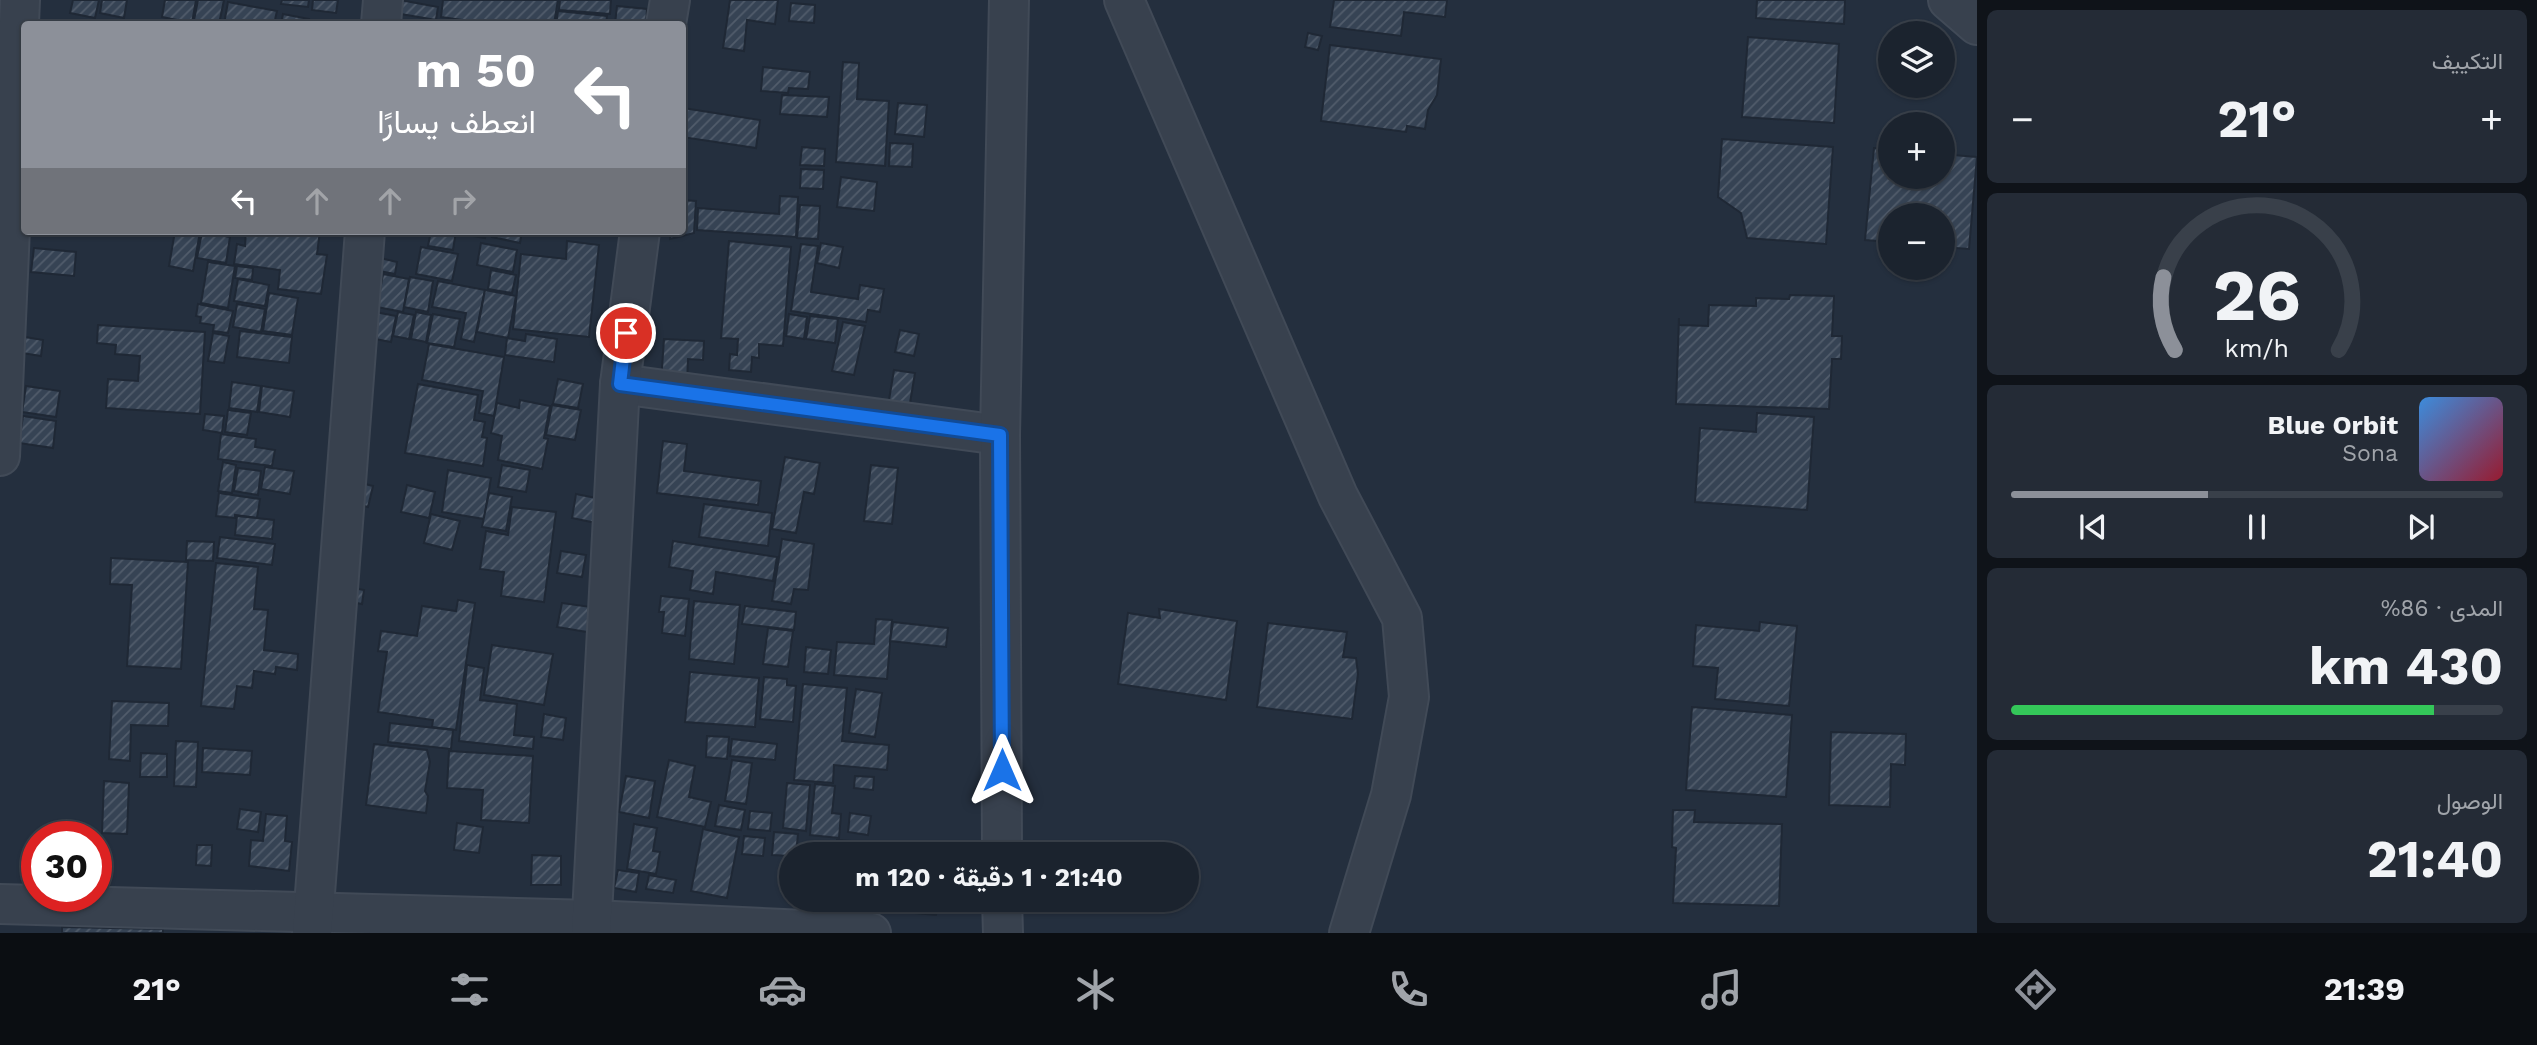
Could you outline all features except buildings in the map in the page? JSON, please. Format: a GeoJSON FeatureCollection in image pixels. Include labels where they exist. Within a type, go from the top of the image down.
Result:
{"type":"FeatureCollection","features":[{"type":"Feature","properties":{"kind":"street"},"geometry":{"type":"LineString","coordinates":[[0,457],[20,0]]}},
{"type":"Feature","properties":{"kind":"street"},"geometry":{"type":"LineString","coordinates":[[381,21],[383,0]]}},
{"type":"Feature","properties":{"kind":"street"},"geometry":{"type":"LineString","coordinates":[[666,21],[670,0]]}},
{"type":"Feature","properties":{"kind":"street"},"geometry":{"type":"LineString","coordinates":[[1002,842],[1000,435],[1009,0]]}},
{"type":"Feature","properties":{"kind":"street"},"geometry":{"type":"LineString","coordinates":[[1124,0],[1338,496],[1402,618],[1409,697],[1391,794],[1349,933]]}},
{"type":"Feature","properties":{"kind":"street"},"geometry":{"type":"LineString","coordinates":[[1948,0],[1977,25]]}},
{"type":"Feature","properties":{"kind":"street"},"geometry":{"type":"LineString","coordinates":[[313,922],[365,235]]}},
{"type":"Feature","properties":{"kind":"street"},"geometry":{"type":"LineString","coordinates":[[592,926],[620,384],[639,235]]}},
{"type":"Feature","properties":{"kind":"street"},"geometry":{"type":"LineString","coordinates":[[620,384],[1000,435]]}},
{"type":"Feature","properties":{"kind":"street"},"geometry":{"type":"LineString","coordinates":[[0,904],[313,922],[871,933]]}},
{"type":"Feature","properties":{"kind":"street"},"geometry":{"type":"LineString","coordinates":[[1002,912],[1003,933]]}},
{"type":"Feature","properties":{"kind":"route"},"geometry":{"type":"LineString","coordinates":[[626,333],[620,384],[1000,435],[1002,770]]}}]}
